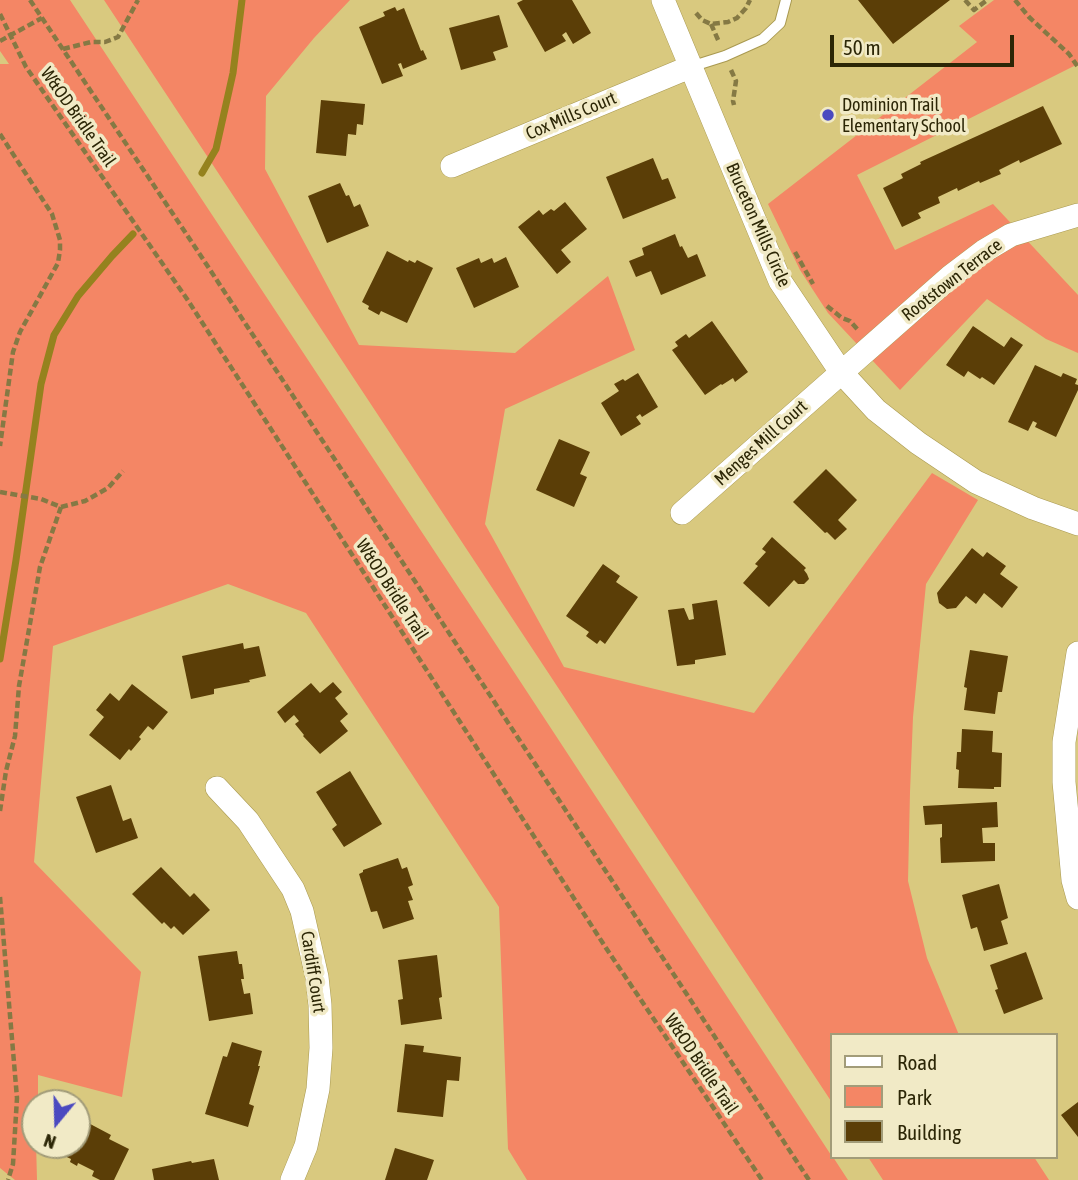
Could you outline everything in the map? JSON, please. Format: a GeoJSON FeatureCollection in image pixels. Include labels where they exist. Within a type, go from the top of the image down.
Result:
{"type":"FeatureCollection","features":[{"type":"Feature","properties":{"kind":"street","name":"Bruceton Mills Circle"},"geometry":{"type":"LineString","coordinates":[[663,0],[780,281],[841,372],[876,410],[918,443],[976,482],[1033,508],[1078,524]]}},
{"type":"Feature","properties":{"kind":"street","name":"Cox Mills Court"},"geometry":{"type":"LineString","coordinates":[[452,166],[690,66]]}},
{"type":"Feature","properties":{"kind":"street","name":"Rootstown Terrace"},"geometry":{"type":"LineString","coordinates":[[841,372],[951,276],[984,251],[1011,235],[1078,215]]}},
{"type":"Feature","properties":{"kind":"street","name":"Menges Mill Court"},"geometry":{"type":"LineString","coordinates":[[682,513],[841,372]]}},
{"type":"Feature","properties":{"kind":"street"},"geometry":{"type":"LineString","coordinates":[[1078,653],[1064,742],[1064,782],[1073,880],[1078,898]]}},
{"type":"Feature","properties":{"kind":"street","name":"Cardiff Court"},"geometry":{"type":"LineString","coordinates":[[217,789],[248,821],[293,889],[302,911],[317,977],[321,1048],[318,1089],[306,1146],[292,1180]]}},
{"type":"Feature","properties":{"kind":"lane"},"geometry":{"type":"LineString","coordinates":[[690,66],[725,56],[763,39],[780,23],[786,0]]}},
{"type":"Feature","properties":{"kind":"path"},"geometry":{"type":"LineString","coordinates":[[30,0],[809,1180]]}},
{"type":"Feature","properties":{"kind":"path"},"geometry":{"type":"LineString","coordinates":[[63,49],[91,41],[105,42],[118,37],[138,0]]}},
{"type":"Feature","properties":{"kind":"path"},"geometry":{"type":"LineString","coordinates":[[692,6],[702,20],[711,24],[737,18],[750,0]]}},
{"type":"Feature","properties":{"kind":"path"},"geometry":{"type":"LineString","coordinates":[[965,0],[974,10],[987,0]]}},
{"type":"Feature","properties":{"kind":"path"},"geometry":{"type":"LineString","coordinates":[[1015,0],[1029,17],[1069,54],[1078,67]]}},
{"type":"Feature","properties":{"kind":"path","name":"W&OD Bridle Trail"},"geometry":{"type":"LineString","coordinates":[[0,14],[26,67],[187,299],[606,948],[762,1180]]}},
{"type":"Feature","properties":{"kind":"path"},"geometry":{"type":"LineString","coordinates":[[0,41],[42,18]]}},
{"type":"Feature","properties":{"kind":"path"},"geometry":{"type":"LineString","coordinates":[[711,24],[736,81],[733,101],[738,113]]}},
{"type":"Feature","properties":{"kind":"path"},"geometry":{"type":"LineString","coordinates":[[0,134],[52,214],[60,240],[60,250],[58,263],[20,332],[13,352],[0,446]]}},
{"type":"Feature","properties":{"kind":"path"},"geometry":{"type":"LineString","coordinates":[[795,250],[817,290]]}},
{"type":"Feature","properties":{"kind":"path"},"geometry":{"type":"LineString","coordinates":[[823,299],[828,308],[850,321],[871,346]]}},
{"type":"Feature","properties":{"kind":"path"},"geometry":{"type":"LineString","coordinates":[[0,492],[41,499],[61,507],[85,501],[107,488],[123,471]]}},
{"type":"Feature","properties":{"kind":"path"},"geometry":{"type":"LineString","coordinates":[[0,811],[15,736],[19,686],[40,567],[61,507]]}},
{"type":"Feature","properties":{"kind":"path"},"geometry":{"type":"LineString","coordinates":[[0,897],[17,1098],[13,1164],[8,1180]]}},
{"type":"Feature","properties":{"kind":"green space"},"geometry":{"type":"Polygon","coordinates":[[[0,0],[70,0],[830,1153],[830,1159],[834,1159],[848,1180],[527,1180],[508,1149],[499,907],[306,613],[228,584],[53,646],[34,862],[141,972],[122,1097],[38,1075],[38,1089],[21,1089],[21,1159],[36,1159],[37,1180],[15,1180],[0,1168],[0,64],[9,64],[0,51],[0,0]]]}},
{"type":"Feature","properties":{"kind":"green space"},"geometry":{"type":"Polygon","coordinates":[[[104,0],[350,0],[266,96],[265,169],[359,345],[515,353],[608,276],[635,350],[505,409],[485,524],[564,667],[754,713],[932,473],[978,500],[926,584],[913,717],[910,792],[908,881],[927,958],[958,1033],[830,1033],[830,1099],[104,0]]]}},
{"type":"Feature","properties":{"kind":"green space"},"geometry":{"type":"Polygon","coordinates":[[[994,0],[1078,0],[1078,64],[857,175],[895,250],[993,204],[1078,295],[1078,353],[1046,339],[987,299],[900,390],[828,313],[800,270],[768,204],[977,42],[959,26],[994,0]]]}},
{"type":"Feature","properties":{"kind":"green space"},"geometry":{"type":"Polygon","coordinates":[[[869,1159],[1035,1159],[1049,1180],[883,1180],[869,1159]]]}},
{"type":"Feature","properties":{"kind":"building"},"geometry":{"type":"Polygon","coordinates":[[[523,0],[572,0],[591,33],[573,44],[566,32],[562,35],[566,41],[545,52],[517,3],[523,0]]]}},
{"type":"Feature","properties":{"kind":"building","name":"Dominion Trail Elementary School"},"geometry":{"type":"Polygon","coordinates":[[[858,0],[950,0],[893,44],[858,0]]]}},
{"type":"Feature","properties":{"kind":"building"},"geometry":{"type":"Polygon","coordinates":[[[395,7],[397,11],[404,8],[421,51],[423,50],[427,59],[403,69],[401,63],[398,64],[403,76],[382,84],[359,27],[385,16],[383,12],[395,7]]]}},
{"type":"Feature","properties":{"kind":"building"},"geometry":{"type":"Polygon","coordinates":[[[499,15],[508,47],[493,52],[496,60],[461,70],[449,28],[499,15]]]}},
{"type":"Feature","properties":{"kind":"building"},"geometry":{"type":"Polygon","coordinates":[[[321,100],[365,104],[363,125],[357,124],[356,135],[348,134],[346,156],[316,153],[321,100]]]}},
{"type":"Feature","properties":{"kind":"building"},"geometry":{"type":"Polygon","coordinates":[[[1043,106],[1062,144],[1020,163],[1019,160],[999,170],[1001,174],[980,183],[979,181],[958,191],[957,188],[938,197],[940,203],[918,213],[921,218],[902,227],[883,188],[903,178],[901,174],[921,164],[920,162],[1043,106]]]}},
{"type":"Feature","properties":{"kind":"building"},"geometry":{"type":"Polygon","coordinates":[[[653,158],[662,180],[668,178],[676,198],[623,219],[606,177],[653,158]]]}},
{"type":"Feature","properties":{"kind":"building"},"geometry":{"type":"Polygon","coordinates":[[[340,183],[354,207],[360,204],[369,226],[327,243],[308,196],[340,183]]]}},
{"type":"Feature","properties":{"kind":"building"},"geometry":{"type":"Polygon","coordinates":[[[565,202],[587,229],[561,250],[571,262],[557,274],[518,227],[539,210],[543,215],[551,209],[554,211],[565,202]]]}},
{"type":"Feature","properties":{"kind":"building"},"geometry":{"type":"Polygon","coordinates":[[[675,234],[688,258],[697,254],[706,276],[661,295],[651,271],[636,277],[629,261],[644,255],[642,248],[675,234]]]}},
{"type":"Feature","properties":{"kind":"building"},"geometry":{"type":"Polygon","coordinates":[[[387,251],[408,262],[409,260],[415,263],[417,260],[433,268],[407,323],[381,311],[379,315],[362,302],[387,251]]]}},
{"type":"Feature","properties":{"kind":"building"},"geometry":{"type":"Polygon","coordinates":[[[506,257],[519,287],[474,308],[456,268],[479,258],[481,263],[492,258],[494,263],[506,257]]]}},
{"type":"Feature","properties":{"kind":"building"},"geometry":{"type":"Polygon","coordinates":[[[712,321],[748,372],[735,382],[733,378],[705,395],[672,350],[678,346],[675,342],[686,334],[689,338],[712,321]]]}},
{"type":"Feature","properties":{"kind":"building"},"geometry":{"type":"Polygon","coordinates":[[[973,326],[1004,347],[1011,337],[1023,345],[994,385],[968,371],[964,377],[946,365],[973,326]]]}},
{"type":"Feature","properties":{"kind":"building"},"geometry":{"type":"Polygon","coordinates":[[[1035,365],[1061,377],[1063,373],[1077,379],[1075,384],[1078,385],[1078,390],[1056,437],[1035,427],[1037,423],[1033,421],[1028,431],[1008,422],[1035,365]]]}},
{"type":"Feature","properties":{"kind":"building"},"geometry":{"type":"Polygon","coordinates":[[[638,373],[658,407],[642,417],[640,414],[636,417],[641,424],[621,436],[601,403],[619,391],[614,384],[638,373]]]}},
{"type":"Feature","properties":{"kind":"building"},"geometry":{"type":"Polygon","coordinates":[[[559,439],[590,452],[580,474],[587,477],[574,507],[536,490],[559,439]]]}},
{"type":"Feature","properties":{"kind":"building"},"geometry":{"type":"Polygon","coordinates":[[[826,469],[857,500],[838,520],[847,529],[835,540],[793,502],[826,469]]]}},
{"type":"Feature","properties":{"kind":"building"},"geometry":{"type":"Polygon","coordinates":[[[772,537],[806,568],[804,570],[809,579],[804,584],[798,584],[794,580],[769,607],[743,583],[758,566],[755,564],[766,552],[762,549],[772,537]]]}},
{"type":"Feature","properties":{"kind":"building"},"geometry":{"type":"Polygon","coordinates":[[[972,548],[983,557],[987,552],[1006,566],[1000,574],[1018,587],[1002,608],[984,593],[976,604],[966,596],[956,608],[947,609],[939,603],[937,593],[972,548]]]}},
{"type":"Feature","properties":{"kind":"building"},"geometry":{"type":"Polygon","coordinates":[[[603,564],[620,576],[616,582],[638,597],[605,644],[600,640],[597,644],[586,636],[589,632],[566,616],[603,564]]]}},
{"type":"Feature","properties":{"kind":"building"},"geometry":{"type":"Polygon","coordinates":[[[717,600],[726,655],[677,666],[668,610],[684,608],[689,620],[694,619],[692,604],[717,600]]]}},
{"type":"Feature","properties":{"kind":"building"},"geometry":{"type":"Polygon","coordinates":[[[243,643],[244,649],[259,646],[266,676],[214,689],[214,694],[191,699],[182,656],[243,643]]]}},
{"type":"Feature","properties":{"kind":"building"},"geometry":{"type":"Polygon","coordinates":[[[970,650],[1008,656],[995,714],[964,710],[967,688],[964,687],[970,650]]]}},
{"type":"Feature","properties":{"kind":"building"},"geometry":{"type":"Polygon","coordinates":[[[333,682],[342,692],[335,698],[348,714],[340,721],[348,731],[320,754],[295,724],[299,721],[294,715],[285,723],[277,712],[311,683],[320,693],[333,682]]]}},
{"type":"Feature","properties":{"kind":"building"},"geometry":{"type":"Polygon","coordinates":[[[132,684],[168,712],[153,730],[148,726],[139,737],[141,739],[120,760],[89,735],[104,717],[96,710],[110,693],[119,701],[132,684]]]}},
{"type":"Feature","properties":{"kind":"building"},"geometry":{"type":"Polygon","coordinates":[[[962,729],[993,731],[992,752],[1002,753],[1001,787],[958,788],[957,752],[961,752],[962,729]]]}},
{"type":"Feature","properties":{"kind":"building"},"geometry":{"type":"Polygon","coordinates":[[[350,771],[382,824],[344,847],[332,829],[337,825],[316,792],[350,771]]]}},
{"type":"Feature","properties":{"kind":"building"},"geometry":{"type":"Polygon","coordinates":[[[111,785],[123,821],[131,818],[138,838],[96,853],[76,797],[111,785]]]}},
{"type":"Feature","properties":{"kind":"building"},"geometry":{"type":"Polygon","coordinates":[[[997,802],[998,827],[982,828],[983,843],[995,843],[995,861],[941,863],[942,824],[925,825],[923,806],[997,802]]]}},
{"type":"Feature","properties":{"kind":"building"},"geometry":{"type":"Polygon","coordinates":[[[398,858],[402,869],[407,867],[413,885],[408,887],[413,900],[408,901],[414,919],[383,929],[377,911],[371,912],[359,874],[363,870],[398,858]]]}},
{"type":"Feature","properties":{"kind":"building"},"geometry":{"type":"Polygon","coordinates":[[[161,867],[190,897],[194,893],[210,910],[183,935],[174,926],[171,929],[164,922],[162,924],[132,894],[161,867]]]}},
{"type":"Feature","properties":{"kind":"building"},"geometry":{"type":"Polygon","coordinates":[[[999,884],[1008,918],[1001,921],[1008,944],[984,951],[977,927],[971,929],[962,895],[999,884]]]}},
{"type":"Feature","properties":{"kind":"building"},"geometry":{"type":"Polygon","coordinates":[[[237,951],[239,964],[242,964],[244,994],[250,993],[253,1014],[209,1021],[198,956],[237,951]]]}},
{"type":"Feature","properties":{"kind":"building"},"geometry":{"type":"Polygon","coordinates":[[[1026,952],[1043,999],[1004,1014],[990,965],[1026,952]]]}},
{"type":"Feature","properties":{"kind":"building"},"geometry":{"type":"Polygon","coordinates":[[[437,955],[442,1019],[401,1025],[398,1000],[403,999],[398,960],[437,955]]]}},
{"type":"Feature","properties":{"kind":"building"},"geometry":{"type":"Polygon","coordinates":[[[232,1042],[262,1051],[249,1104],[254,1106],[248,1127],[205,1114],[223,1056],[227,1057],[232,1042]]]}},
{"type":"Feature","properties":{"kind":"building"},"geometry":{"type":"Polygon","coordinates":[[[405,1044],[424,1046],[423,1052],[461,1057],[459,1081],[447,1080],[443,1117],[397,1112],[405,1044]]]}},
{"type":"Feature","properties":{"kind":"building"},"geometry":{"type":"Polygon","coordinates":[[[1078,1102],[1078,1137],[1061,1115],[1078,1102]]]}},
{"type":"Feature","properties":{"kind":"building"},"geometry":{"type":"Polygon","coordinates":[[[91,1124],[111,1135],[109,1139],[129,1149],[114,1180],[100,1180],[92,1176],[94,1171],[70,1162],[71,1159],[91,1159],[91,1124]]]}},
{"type":"Feature","properties":{"kind":"building"},"geometry":{"type":"Polygon","coordinates":[[[395,1148],[434,1160],[427,1180],[385,1180],[395,1148]]]}},
{"type":"Feature","properties":{"kind":"building"},"geometry":{"type":"Polygon","coordinates":[[[214,1159],[219,1180],[154,1180],[152,1169],[214,1159]]]}},
{"type":"Feature","properties":{"kind":"waterway"},"geometry":{"type":"LineString","coordinates":[[202,173],[216,149],[233,73],[242,0]]}},
{"type":"Feature","properties":{"kind":"waterway"},"geometry":{"type":"LineString","coordinates":[[0,659],[41,384],[54,335],[78,296],[133,234]]}},
{"type":"Feature","properties":{"kind":"place","name":"Dominion Trail Elementary School"},"geometry":{"type":"Point","coordinates":[828,115]}}]}
